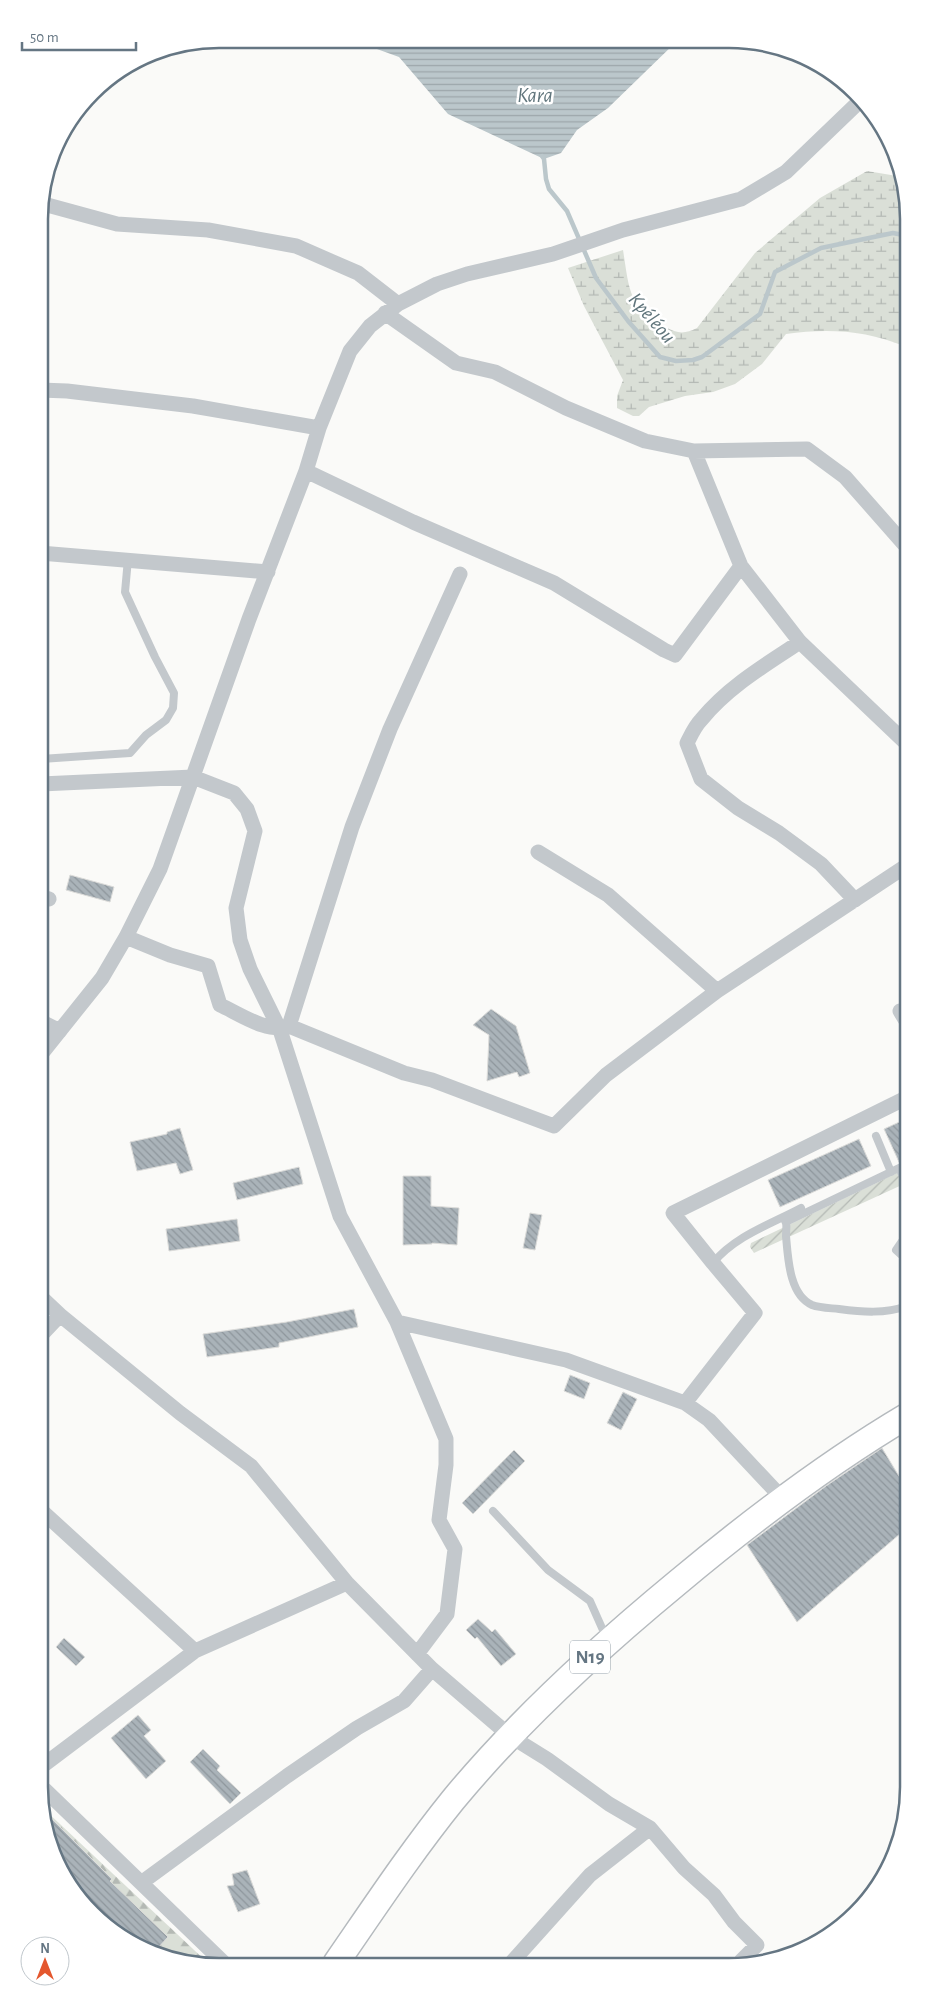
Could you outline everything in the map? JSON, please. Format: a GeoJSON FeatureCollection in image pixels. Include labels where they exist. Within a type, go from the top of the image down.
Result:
{"type":"FeatureCollection","features":[{"type":"Feature","properties":{"kind":"main road","name":"N19"},"geometry":{"type":"LineString","coordinates":[[339,1958],[411,1854],[454,1799],[510,1736],[608,1640],[741,1529],[851,1451],[900,1421]]}},
{"type":"Feature","properties":{"kind":"street"},"geometry":{"type":"LineString","coordinates":[[48,1046],[102,978],[126,937],[160,869],[249,619],[306,470],[319,428],[350,351],[370,326],[398,304],[436,284],[467,274],[553,254],[623,230],[741,199],[786,172],[857,105]]}},
{"type":"Feature","properties":{"kind":"street"},"geometry":{"type":"LineString","coordinates":[[48,205],[117,224],[208,230],[296,246],[358,273],[398,304]]}},
{"type":"Feature","properties":{"kind":"street"},"geometry":{"type":"LineString","coordinates":[[385,313],[456,363],[495,372],[566,408],[645,441],[694,452],[807,449],[845,477],[900,539]]}},
{"type":"Feature","properties":{"kind":"street"},"geometry":{"type":"LineString","coordinates":[[48,390],[193,406],[319,428]]}},
{"type":"Feature","properties":{"kind":"street"},"geometry":{"type":"LineString","coordinates":[[694,452],[741,566],[800,642],[900,737]]}},
{"type":"Feature","properties":{"kind":"street"},"geometry":{"type":"LineString","coordinates":[[306,470],[413,522],[554,583],[675,655],[741,566]]}},
{"type":"Feature","properties":{"kind":"street"},"geometry":{"type":"LineString","coordinates":[[48,554],[268,572]]}},
{"type":"Feature","properties":{"kind":"street"},"geometry":{"type":"LineString","coordinates":[[284,1028],[352,827],[390,729],[460,574]]}},
{"type":"Feature","properties":{"kind":"street"},"geometry":{"type":"LineString","coordinates":[[800,642],[733,687],[700,720],[687,743],[701,779],[738,808],[779,832],[821,864],[855,900]]}},
{"type":"Feature","properties":{"kind":"street"},"geometry":{"type":"LineString","coordinates":[[48,784],[193,777],[234,793],[247,809],[252,819],[255,830],[236,908],[240,940],[250,969],[284,1028],[340,1216],[398,1322],[446,1439],[446,1465],[439,1520],[456,1549],[447,1614],[417,1654]]}},
{"type":"Feature","properties":{"kind":"street"},"geometry":{"type":"LineString","coordinates":[[538,852],[608,895],[717,991]]}},
{"type":"Feature","properties":{"kind":"street"},"geometry":{"type":"LineString","coordinates":[[126,937],[170,955],[208,966],[220,1005],[262,1024],[284,1028],[404,1073],[432,1080],[554,1126],[606,1075],[717,991],[900,870]]}},
{"type":"Feature","properties":{"kind":"street"},"geometry":{"type":"LineString","coordinates":[[48,1025],[60,1031]]}},
{"type":"Feature","properties":{"kind":"street"},"geometry":{"type":"LineString","coordinates":[[685,1404],[755,1313],[713,1264],[673,1212],[900,1101]]}},
{"type":"Feature","properties":{"kind":"street"},"geometry":{"type":"LineString","coordinates":[[48,1304],[180,1413],[251,1466],[347,1583],[432,1669],[510,1736],[547,1759],[609,1804],[650,1828],[684,1868],[714,1895],[734,1922],[757,1945],[745,1957]]}},
{"type":"Feature","properties":{"kind":"street"},"geometry":{"type":"LineString","coordinates":[[48,1328],[60,1315]]}},
{"type":"Feature","properties":{"kind":"street"},"geometry":{"type":"LineString","coordinates":[[398,1322],[566,1360],[685,1404],[710,1420],[783,1499]]}},
{"type":"Feature","properties":{"kind":"street"},"geometry":{"type":"LineString","coordinates":[[48,1518],[195,1651]]}},
{"type":"Feature","properties":{"kind":"street"},"geometry":{"type":"LineString","coordinates":[[48,1762],[195,1651],[347,1583]]}},
{"type":"Feature","properties":{"kind":"street"},"geometry":{"type":"LineString","coordinates":[[142,1883],[287,1776],[357,1728],[404,1702],[432,1669]]}},
{"type":"Feature","properties":{"kind":"street"},"geometry":{"type":"LineString","coordinates":[[48,1793],[219,1958]]}},
{"type":"Feature","properties":{"kind":"street"},"geometry":{"type":"LineString","coordinates":[[516,1958],[590,1875],[650,1828]]}},
{"type":"Feature","properties":{"kind":"lane"},"geometry":{"type":"LineString","coordinates":[[48,759],[130,753],[146,735],[166,720],[173,708],[174,693],[124,592],[128,559]]}},
{"type":"Feature","properties":{"kind":"lane"},"geometry":{"type":"LineString","coordinates":[[876,1136],[891,1172]]}},
{"type":"Feature","properties":{"kind":"lane"},"geometry":{"type":"LineString","coordinates":[[713,1264],[735,1241],[899,1168],[900,1170]]}},
{"type":"Feature","properties":{"kind":"lane"},"geometry":{"type":"LineString","coordinates":[[785,1220],[801,1208]]}},
{"type":"Feature","properties":{"kind":"lane"},"geometry":{"type":"LineString","coordinates":[[785,1220],[792,1276],[795,1286],[805,1301],[813,1306],[853,1311],[884,1313],[900,1308]]}},
{"type":"Feature","properties":{"kind":"lane"},"geometry":{"type":"LineString","coordinates":[[493,1511],[548,1570],[590,1601],[608,1640]]}},
{"type":"Feature","properties":{"kind":"green space"},"geometry":{"type":"Polygon","coordinates":[[[867,171],[895,176],[900,218],[900,345],[875,337],[846,332],[816,331],[786,334],[762,364],[735,384],[713,392],[685,396],[649,407],[639,416],[633,416],[617,408],[617,396],[623,380],[584,306],[568,268],[623,250],[632,296],[644,313],[674,331],[689,331],[697,328],[755,253],[820,198],[867,171]]]}},
{"type":"Feature","properties":{"kind":"green space"},"geometry":{"type":"Polygon","coordinates":[[[897,1173],[900,1178],[900,1186],[754,1253],[750,1247],[751,1243],[897,1173]]]}},
{"type":"Feature","properties":{"kind":"green space"},"geometry":{"type":"Polygon","coordinates":[[[50,1815],[202,1957],[163,1949],[143,1941],[123,1930],[106,1916],[90,1900],[70,1873],[60,1853],[50,1815]]]}},
{"type":"Feature","properties":{"kind":"water","name":"Kara"},"geometry":{"type":"Polygon","coordinates":[[[374,48],[670,48],[608,108],[577,130],[561,153],[544,159],[448,114],[399,57],[374,48]]]}},
{"type":"Feature","properties":{"kind":"building"},"geometry":{"type":"Polygon","coordinates":[[[70,875],[114,887],[110,902],[66,890],[70,875]]]}},
{"type":"Feature","properties":{"kind":"building"},"geometry":{"type":"Polygon","coordinates":[[[491,1009],[516,1026],[530,1073],[519,1077],[517,1072],[487,1081],[489,1035],[473,1025],[491,1009]]]}},
{"type":"Feature","properties":{"kind":"building"},"geometry":{"type":"Polygon","coordinates":[[[900,1122],[900,1162],[899,1162],[884,1129],[900,1122]]]}},
{"type":"Feature","properties":{"kind":"building"},"geometry":{"type":"Polygon","coordinates":[[[180,1128],[193,1170],[180,1174],[176,1163],[137,1171],[130,1142],[167,1134],[167,1132],[180,1128]]]}},
{"type":"Feature","properties":{"kind":"building"},"geometry":{"type":"Polygon","coordinates":[[[859,1139],[871,1166],[780,1207],[768,1180],[859,1139]]]}},
{"type":"Feature","properties":{"kind":"building"},"geometry":{"type":"Polygon","coordinates":[[[299,1167],[303,1184],[237,1200],[233,1183],[299,1167]]]}},
{"type":"Feature","properties":{"kind":"building"},"geometry":{"type":"Polygon","coordinates":[[[403,1176],[431,1176],[431,1206],[459,1208],[457,1245],[432,1243],[403,1245],[403,1176]]]}},
{"type":"Feature","properties":{"kind":"building"},"geometry":{"type":"Polygon","coordinates":[[[530,1213],[542,1215],[535,1250],[523,1248],[530,1213]]]}},
{"type":"Feature","properties":{"kind":"building"},"geometry":{"type":"Polygon","coordinates":[[[237,1219],[240,1241],[169,1251],[166,1229],[237,1219]]]}},
{"type":"Feature","properties":{"kind":"building"},"geometry":{"type":"Polygon","coordinates":[[[354,1309],[358,1327],[279,1343],[279,1347],[207,1357],[203,1334],[287,1322],[354,1309]]]}},
{"type":"Feature","properties":{"kind":"building"},"geometry":{"type":"Polygon","coordinates":[[[570,1375],[590,1383],[584,1399],[564,1391],[570,1375]]]}},
{"type":"Feature","properties":{"kind":"building"},"geometry":{"type":"Polygon","coordinates":[[[623,1392],[637,1399],[621,1430],[607,1423],[623,1392]]]}},
{"type":"Feature","properties":{"kind":"building"},"geometry":{"type":"Polygon","coordinates":[[[882,1448],[900,1478],[900,1534],[797,1622],[747,1545],[826,1486],[882,1448]]]}},
{"type":"Feature","properties":{"kind":"building"},"geometry":{"type":"Polygon","coordinates":[[[514,1450],[525,1461],[473,1514],[462,1503],[514,1450]]]}},
{"type":"Feature","properties":{"kind":"building"},"geometry":{"type":"Polygon","coordinates":[[[478,1619],[492,1632],[495,1629],[516,1654],[501,1666],[477,1637],[475,1639],[466,1630],[478,1619]]]}},
{"type":"Feature","properties":{"kind":"building"},"geometry":{"type":"Polygon","coordinates":[[[64,1638],[85,1657],[76,1666],[56,1647],[64,1638]]]}},
{"type":"Feature","properties":{"kind":"building"},"geometry":{"type":"Polygon","coordinates":[[[138,1715],[151,1730],[144,1736],[166,1761],[146,1779],[111,1738],[138,1715]]]}},
{"type":"Feature","properties":{"kind":"building"},"geometry":{"type":"Polygon","coordinates":[[[203,1749],[220,1766],[217,1770],[241,1793],[230,1804],[190,1762],[203,1749]]]}},
{"type":"Feature","properties":{"kind":"building"},"geometry":{"type":"Polygon","coordinates":[[[50,1817],[112,1879],[110,1881],[168,1937],[159,1947],[123,1930],[106,1916],[76,1883],[60,1853],[50,1817]]]}},
{"type":"Feature","properties":{"kind":"building"},"geometry":{"type":"Polygon","coordinates":[[[247,1870],[260,1904],[238,1912],[227,1886],[234,1885],[232,1874],[247,1870]]]}},
{"type":"Feature","properties":{"kind":"waterway","name":"Kpéléou"},"geometry":{"type":"LineString","coordinates":[[542,156],[549,189],[567,211],[596,278],[628,321],[660,357],[676,361],[693,360],[702,357],[760,314],[775,272],[821,248],[893,233],[900,234]]}}]}
